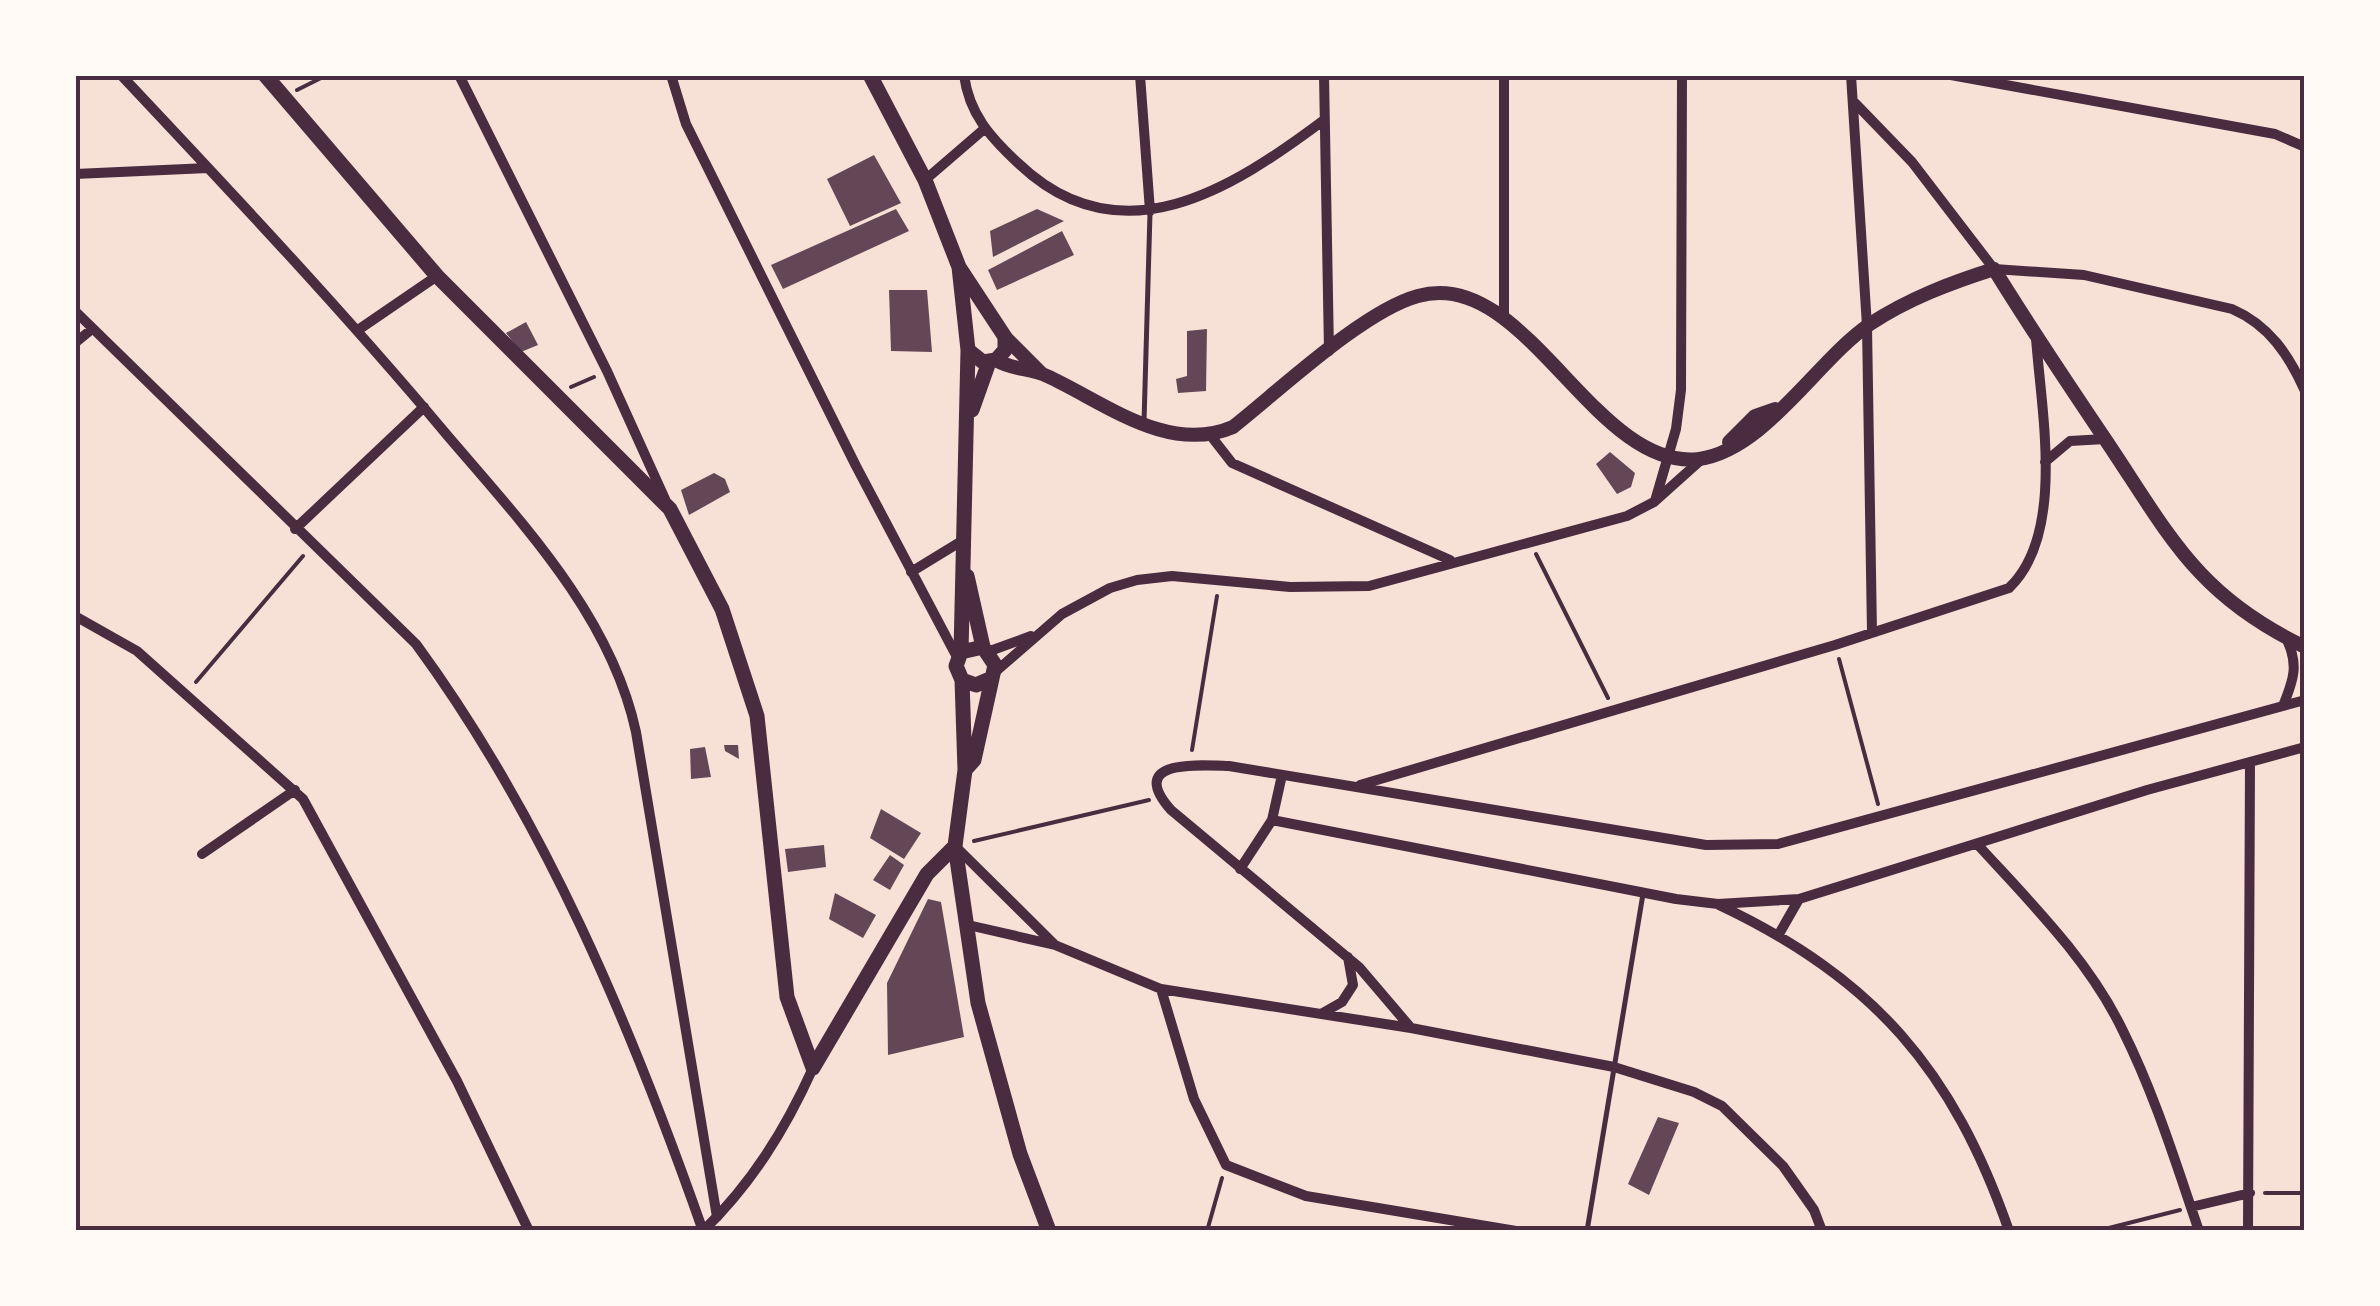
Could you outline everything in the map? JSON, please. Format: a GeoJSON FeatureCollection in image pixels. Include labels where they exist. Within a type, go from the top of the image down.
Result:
{"type":"FeatureCollection","features":[{"type":"Feature","properties":{"kind":"main road"},"geometry":{"type":"LineString","coordinates":[[265,75],[437,276],[670,509],[722,609],[752,696],[787,997],[813,1068]]}},
{"type":"Feature","properties":{"kind":"main road"},"geometry":{"type":"LineString","coordinates":[[870,75],[925,180],[959,266],[1001,331],[1005,350],[993,361],[968,423]]}},
{"type":"Feature","properties":{"kind":"main road"},"geometry":{"type":"LineString","coordinates":[[959,266],[968,344],[968,423],[960,655],[965,770],[954,846],[992,1062],[1049,1231]]}},
{"type":"Feature","properties":{"kind":"main road"},"geometry":{"type":"LineString","coordinates":[[968,344],[980,324],[1001,331]]}},
{"type":"Feature","properties":{"kind":"main road"},"geometry":{"type":"LineString","coordinates":[[968,344],[977,359],[993,361]]}},
{"type":"Feature","properties":{"kind":"main road"},"geometry":{"type":"LineString","coordinates":[[964,568],[992,676],[974,760],[965,770]]}},
{"type":"Feature","properties":{"kind":"main road"},"geometry":{"type":"LineString","coordinates":[[960,655],[986,649]]}},
{"type":"Feature","properties":{"kind":"main road"},"geometry":{"type":"LineString","coordinates":[[962,680],[976,686],[992,676]]}},
{"type":"Feature","properties":{"kind":"main road"},"geometry":{"type":"LineString","coordinates":[[813,1068],[927,874],[954,846]]}},
{"type":"Feature","properties":{"kind":"street"},"geometry":{"type":"LineString","coordinates":[[121,75],[358,330],[424,407],[600,632],[626,686],[717,1217]]}},
{"type":"Feature","properties":{"kind":"street"},"geometry":{"type":"LineString","coordinates":[[459,75],[607,371],[670,509]]}},
{"type":"Feature","properties":{"kind":"street"},"geometry":{"type":"LineString","coordinates":[[670,75],[686,124],[910,572],[960,655]]}},
{"type":"Feature","properties":{"kind":"street"},"geometry":{"type":"LineString","coordinates":[[964,75],[983,130],[1058,196],[1150,212],[1237,182],[1324,120]]}},
{"type":"Feature","properties":{"kind":"street"},"geometry":{"type":"LineString","coordinates":[[1140,75],[1150,212]]}},
{"type":"Feature","properties":{"kind":"street"},"geometry":{"type":"LineString","coordinates":[[1324,75],[1329,352]]}},
{"type":"Feature","properties":{"kind":"street"},"geometry":{"type":"LineString","coordinates":[[1504,75],[1504,316]]}},
{"type":"Feature","properties":{"kind":"street"},"geometry":{"type":"LineString","coordinates":[[1654,502],[1668,460],[1681,390],[1682,75]]}},
{"type":"Feature","properties":{"kind":"street"},"geometry":{"type":"LineString","coordinates":[[1851,75],[1867,326],[1872,633]]}},
{"type":"Feature","properties":{"kind":"street"},"geometry":{"type":"LineString","coordinates":[[1951,75],[2275,134],[2305,147]]}},
{"type":"Feature","properties":{"kind":"street"},"geometry":{"type":"LineString","coordinates":[[1855,103],[1912,162],[1994,269],[2192,569],[2240,612],[2305,646]]}},
{"type":"Feature","properties":{"kind":"street"},"geometry":{"type":"LineString","coordinates":[[925,180],[983,130]]}},
{"type":"Feature","properties":{"kind":"street"},"geometry":{"type":"LineString","coordinates":[[75,174],[208,168]]}},
{"type":"Feature","properties":{"kind":"street"},"geometry":{"type":"LineString","coordinates":[[992,676],[1032,636],[1110,588],[1172,576],[1334,588],[1386,582],[1450,560],[1627,516],[1654,502],[1710,456],[1750,438],[1867,326],[1916,297],[1994,269],[2084,275],[2232,309],[2276,340],[2305,391]]}},
{"type":"Feature","properties":{"kind":"street"},"geometry":{"type":"LineString","coordinates":[[358,330],[437,276]]}},
{"type":"Feature","properties":{"kind":"street"},"geometry":{"type":"LineString","coordinates":[[1001,331],[1041,373],[1144,425],[1181,435],[1211,436],[1233,427],[1379,313],[1422,294],[1457,296],[1504,316],[1637,443],[1668,460],[1710,456]]}},
{"type":"Feature","properties":{"kind":"street"},"geometry":{"type":"LineString","coordinates":[[75,310],[416,644],[524,810],[632,1041],[703,1231],[763,1162],[787,1125],[813,1068]]}},
{"type":"Feature","properties":{"kind":"street"},"geometry":{"type":"LineString","coordinates":[[75,343],[92,330]]}},
{"type":"Feature","properties":{"kind":"street"},"geometry":{"type":"LineString","coordinates":[[1355,786],[1835,645],[2009,588],[2025,572],[2037,545],[2044,463],[2036,338]]}},
{"type":"Feature","properties":{"kind":"street"},"geometry":{"type":"LineString","coordinates":[[993,361],[1016,370],[1041,373]]}},
{"type":"Feature","properties":{"kind":"street"},"geometry":{"type":"LineString","coordinates":[[295,529],[424,407]]}},
{"type":"Feature","properties":{"kind":"street"},"geometry":{"type":"LineString","coordinates":[[1211,436],[1232,463],[1450,560]]}},
{"type":"Feature","properties":{"kind":"street"},"geometry":{"type":"LineString","coordinates":[[2044,463],[2062,444],[2080,438],[2105,440]]}},
{"type":"Feature","properties":{"kind":"street"},"geometry":{"type":"LineString","coordinates":[[910,572],[965,538]]}},
{"type":"Feature","properties":{"kind":"street"},"geometry":{"type":"LineString","coordinates":[[75,616],[136,650],[295,790],[324,829],[430,1030],[529,1231]]}},
{"type":"Feature","properties":{"kind":"street"},"geometry":{"type":"LineString","coordinates":[[986,649],[1032,636]]}},
{"type":"Feature","properties":{"kind":"street"},"geometry":{"type":"LineString","coordinates":[[2283,706],[2296,672],[2296,658],[2286,638]]}},
{"type":"Feature","properties":{"kind":"street"},"geometry":{"type":"LineString","coordinates":[[1411,1028],[1348,958],[1160,798],[1158,780],[1164,772],[1189,764],[1282,774],[1706,844],[1778,844],[2305,700]]}},
{"type":"Feature","properties":{"kind":"street"},"geometry":{"type":"LineString","coordinates":[[1272,820],[1643,893],[1718,904],[1799,899],[2305,746]]}},
{"type":"Feature","properties":{"kind":"street"},"geometry":{"type":"LineString","coordinates":[[2248,1231],[2250,762]]}},
{"type":"Feature","properties":{"kind":"street"},"geometry":{"type":"LineString","coordinates":[[1240,869],[1272,820],[1282,774]]}},
{"type":"Feature","properties":{"kind":"street"},"geometry":{"type":"LineString","coordinates":[[202,854],[295,790]]}},
{"type":"Feature","properties":{"kind":"street"},"geometry":{"type":"LineString","coordinates":[[1978,845],[2078,959],[2122,1028],[2166,1130],[2200,1231]]}},
{"type":"Feature","properties":{"kind":"street"},"geometry":{"type":"LineString","coordinates":[[954,846],[1055,945]]}},
{"type":"Feature","properties":{"kind":"street"},"geometry":{"type":"LineString","coordinates":[[1779,934],[1799,899]]}},
{"type":"Feature","properties":{"kind":"street"},"geometry":{"type":"LineString","coordinates":[[1718,904],[1779,934],[1879,1006],[1914,1047],[1968,1130],[2009,1231]]}},
{"type":"Feature","properties":{"kind":"street"},"geometry":{"type":"LineString","coordinates":[[968,925],[1055,945],[1161,989],[1411,1028],[1614,1067],[1722,1106],[1796,1182],[1822,1231]]}},
{"type":"Feature","properties":{"kind":"street"},"geometry":{"type":"LineString","coordinates":[[1320,1014],[1342,1002],[1353,985],[1348,958]]}},
{"type":"Feature","properties":{"kind":"street"},"geometry":{"type":"LineString","coordinates":[[1161,989],[1194,1099],[1226,1165],[1306,1196],[1516,1231]]}},
{"type":"Feature","properties":{"kind":"street"},"geometry":{"type":"LineString","coordinates":[[2191,1207],[2250,1192]]}},
{"type":"Feature","properties":{"kind":"lane"},"geometry":{"type":"LineString","coordinates":[[1144,425],[1150,212]]}},
{"type":"Feature","properties":{"kind":"lane"},"geometry":{"type":"LineString","coordinates":[[1587,1231],[1643,893]]}},
{"type":"Feature","properties":{"kind":"path"},"geometry":{"type":"LineString","coordinates":[[284,96],[327,75]]}},
{"type":"Feature","properties":{"kind":"path"},"geometry":{"type":"LineString","coordinates":[[554,395],[607,371]]}},
{"type":"Feature","properties":{"kind":"path"},"geometry":{"type":"LineString","coordinates":[[1529,542],[1614,711]]}},
{"type":"Feature","properties":{"kind":"path"},"geometry":{"type":"LineString","coordinates":[[186,694],[312,546]]}},
{"type":"Feature","properties":{"kind":"path"},"geometry":{"type":"LineString","coordinates":[[1189,764],[1220,578]]}},
{"type":"Feature","properties":{"kind":"path"},"geometry":{"type":"LineString","coordinates":[[1835,645],[1882,818]]}},
{"type":"Feature","properties":{"kind":"path"},"geometry":{"type":"LineString","coordinates":[[954,846],[1160,798]]}},
{"type":"Feature","properties":{"kind":"path"},"geometry":{"type":"LineString","coordinates":[[1207,1231],[1226,1165]]}},
{"type":"Feature","properties":{"kind":"path"},"geometry":{"type":"LineString","coordinates":[[2250,1192],[2305,1193]]}},
{"type":"Feature","properties":{"kind":"path"},"geometry":{"type":"LineString","coordinates":[[2097,1231],[2191,1207]]}},
{"type":"Feature","properties":{"kind":"building"},"geometry":{"type":"Polygon","coordinates":[[[874,155],[901,203],[850,226],[827,179],[874,155]]]}},
{"type":"Feature","properties":{"kind":"building"},"geometry":{"type":"Polygon","coordinates":[[[896,209],[909,231],[783,289],[771,265],[896,209]]]}},
{"type":"Feature","properties":{"kind":"building"},"geometry":{"type":"Polygon","coordinates":[[[1037,209],[1064,221],[993,257],[990,231],[1037,209]]]}},
{"type":"Feature","properties":{"kind":"building"},"geometry":{"type":"Polygon","coordinates":[[[1062,231],[1074,255],[997,290],[988,270],[1062,231]]]}},
{"type":"Feature","properties":{"kind":"building"},"geometry":{"type":"Polygon","coordinates":[[[889,290],[927,290],[932,352],[891,351],[889,290]]]}},
{"type":"Feature","properties":{"kind":"building"},"geometry":{"type":"Polygon","coordinates":[[[526,322],[538,345],[521,352],[506,333],[526,322]]]}},
{"type":"Feature","properties":{"kind":"building"},"geometry":{"type":"Polygon","coordinates":[[[1207,329],[1206,391],[1178,393],[1176,379],[1187,376],[1187,331],[1207,329]]]}},
{"type":"Feature","properties":{"kind":"building"},"geometry":{"type":"Polygon","coordinates":[[[1610,452],[1635,473],[1631,487],[1617,494],[1596,464],[1610,452]]]}},
{"type":"Feature","properties":{"kind":"building"},"geometry":{"type":"Polygon","coordinates":[[[714,473],[725,479],[730,492],[689,515],[681,490],[714,473]]]}},
{"type":"Feature","properties":{"kind":"building"},"geometry":{"type":"Polygon","coordinates":[[[724,745],[738,745],[739,759],[725,751],[724,745]]]}},
{"type":"Feature","properties":{"kind":"building"},"geometry":{"type":"Polygon","coordinates":[[[705,747],[711,777],[691,779],[690,749],[705,747]]]}},
{"type":"Feature","properties":{"kind":"building"},"geometry":{"type":"Polygon","coordinates":[[[881,809],[921,833],[904,859],[870,838],[881,809]]]}},
{"type":"Feature","properties":{"kind":"building"},"geometry":{"type":"Polygon","coordinates":[[[824,845],[826,867],[788,872],[785,849],[824,845]]]}},
{"type":"Feature","properties":{"kind":"building"},"geometry":{"type":"Polygon","coordinates":[[[890,855],[904,865],[890,890],[873,880],[890,855]]]}},
{"type":"Feature","properties":{"kind":"building"},"geometry":{"type":"Polygon","coordinates":[[[835,893],[876,915],[863,938],[829,919],[835,893]]]}},
{"type":"Feature","properties":{"kind":"building"},"geometry":{"type":"Polygon","coordinates":[[[928,899],[941,902],[964,1037],[888,1055],[887,983],[928,899]]]}},
{"type":"Feature","properties":{"kind":"building"},"geometry":{"type":"Polygon","coordinates":[[[1658,1117],[1679,1123],[1649,1195],[1628,1184],[1658,1117]]]}}]}
